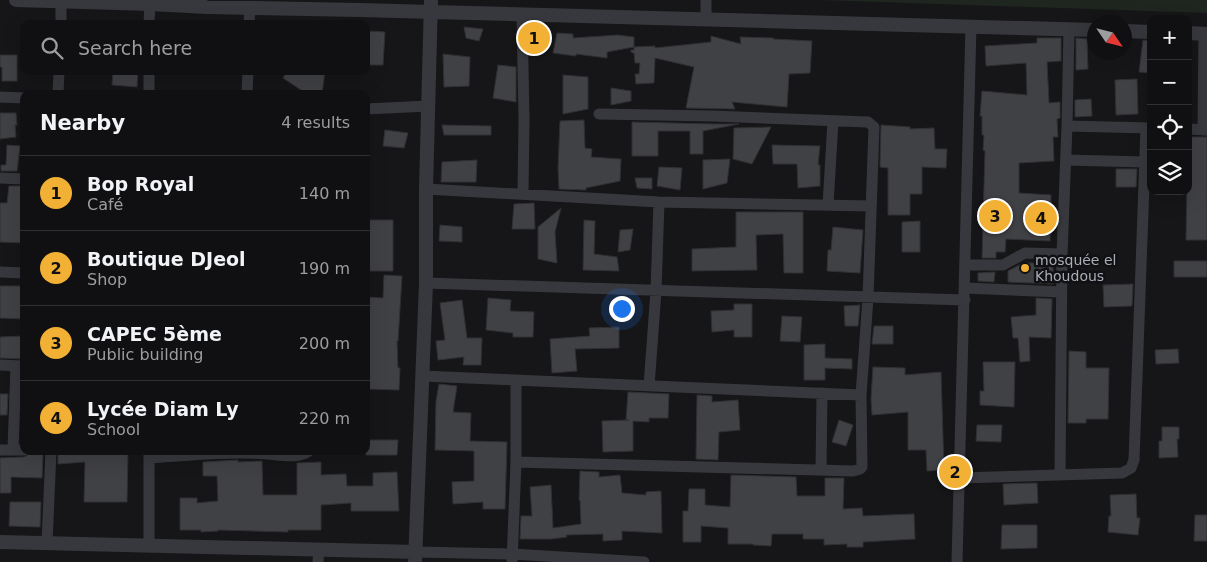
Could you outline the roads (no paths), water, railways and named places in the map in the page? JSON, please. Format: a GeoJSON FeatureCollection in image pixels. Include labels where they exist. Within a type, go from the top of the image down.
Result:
{"type":"FeatureCollection","features":[{"type":"Feature","properties":{"kind":"street"},"geometry":{"type":"LineString","coordinates":[[16,0],[207,4],[250,8],[285,4],[431,6],[522,14],[1087,30]]}},
{"type":"Feature","properties":{"kind":"street"},"geometry":{"type":"LineString","coordinates":[[706,0],[706,20]]}},
{"type":"Feature","properties":{"kind":"street"},"geometry":{"type":"LineString","coordinates":[[60,20],[61,1]]}},
{"type":"Feature","properties":{"kind":"street"},"geometry":{"type":"LineString","coordinates":[[149,20],[150,4]]}},
{"type":"Feature","properties":{"kind":"street"},"geometry":{"type":"LineString","coordinates":[[416,557],[426,283],[426,189],[431,6]]}},
{"type":"Feature","properties":{"kind":"street"},"geometry":{"type":"LineString","coordinates":[[249,20],[250,8]]}},
{"type":"Feature","properties":{"kind":"street"},"geometry":{"type":"LineString","coordinates":[[522,14],[523,194]]}},
{"type":"Feature","properties":{"kind":"street"},"geometry":{"type":"LineString","coordinates":[[957,562],[971,26]]}},
{"type":"Feature","properties":{"kind":"street"},"geometry":{"type":"LineString","coordinates":[[1060,475],[1061,292],[1069,30]]}},
{"type":"Feature","properties":{"kind":"street"},"geometry":{"type":"LineString","coordinates":[[1132,31],[1147,32]]}},
{"type":"Feature","properties":{"kind":"street"},"geometry":{"type":"LineString","coordinates":[[1192,33],[1206,34],[1205,130],[1192,129]]}},
{"type":"Feature","properties":{"kind":"street"},"geometry":{"type":"LineString","coordinates":[[58,90],[59,75]]}},
{"type":"Feature","properties":{"kind":"street"},"geometry":{"type":"LineString","coordinates":[[149,75],[149,90]]}},
{"type":"Feature","properties":{"kind":"street"},"geometry":{"type":"LineString","coordinates":[[247,90],[248,75]]}},
{"type":"Feature","properties":{"kind":"street"},"geometry":{"type":"LineString","coordinates":[[0,97],[20,98]]}},
{"type":"Feature","properties":{"kind":"street"},"geometry":{"type":"LineString","coordinates":[[370,109],[428,106]]}},
{"type":"Feature","properties":{"kind":"street"},"geometry":{"type":"LineString","coordinates":[[516,462],[853,472],[862,467],[861,395],[868,298],[874,127],[868,122],[599,114]]}},
{"type":"Feature","properties":{"kind":"street"},"geometry":{"type":"LineString","coordinates":[[828,205],[833,121]]}},
{"type":"Feature","properties":{"kind":"street"},"geometry":{"type":"LineString","coordinates":[[1067,126],[1147,128]]}},
{"type":"Feature","properties":{"kind":"street"},"geometry":{"type":"LineString","coordinates":[[959,478],[1122,473],[1131,468],[1133,464],[1147,139]]}},
{"type":"Feature","properties":{"kind":"street"},"geometry":{"type":"LineString","coordinates":[[1066,160],[1145,162]]}},
{"type":"Feature","properties":{"kind":"street"},"geometry":{"type":"LineString","coordinates":[[0,178],[20,179]]}},
{"type":"Feature","properties":{"kind":"street"},"geometry":{"type":"LineString","coordinates":[[426,189],[659,202],[871,206]]}},
{"type":"Feature","properties":{"kind":"street"},"geometry":{"type":"LineString","coordinates":[[650,386],[659,202]]}},
{"type":"Feature","properties":{"kind":"street"},"geometry":{"type":"LineString","coordinates":[[965,265],[1003,265],[1025,253],[1062,254]]}},
{"type":"Feature","properties":{"kind":"street"},"geometry":{"type":"LineString","coordinates":[[0,272],[20,272]]}},
{"type":"Feature","properties":{"kind":"street"},"geometry":{"type":"LineString","coordinates":[[426,283],[965,300]]}},
{"type":"Feature","properties":{"kind":"street"},"geometry":{"type":"LineString","coordinates":[[965,288],[1061,292]]}},
{"type":"Feature","properties":{"kind":"street"},"geometry":{"type":"LineString","coordinates":[[0,365],[20,366],[19,450],[0,450]]}},
{"type":"Feature","properties":{"kind":"street"},"geometry":{"type":"LineString","coordinates":[[422,376],[861,395]]}},
{"type":"Feature","properties":{"kind":"street"},"geometry":{"type":"LineString","coordinates":[[512,558],[516,462],[516,380]]}},
{"type":"Feature","properties":{"kind":"street"},"geometry":{"type":"LineString","coordinates":[[821,470],[822,394]]}},
{"type":"Feature","properties":{"kind":"street"},"geometry":{"type":"LineString","coordinates":[[47,543],[51,455]]}},
{"type":"Feature","properties":{"kind":"street"},"geometry":{"type":"LineString","coordinates":[[149,455],[149,546]]}},
{"type":"Feature","properties":{"kind":"street"},"geometry":{"type":"LineString","coordinates":[[281,455],[305,455]]}},
{"type":"Feature","properties":{"kind":"street"},"geometry":{"type":"LineString","coordinates":[[0,542],[149,546],[318,556],[512,558],[644,562]]}},
{"type":"Feature","properties":{"kind":"place","name":"Bop Royal"},"geometry":{"type":"Point","coordinates":[534,38]}},
{"type":"Feature","properties":{"kind":"place","name":"CAPEC 5ème"},"geometry":{"type":"Point","coordinates":[995,216]}},
{"type":"Feature","properties":{"kind":"place","name":"Lycée Diam Ly"},"geometry":{"type":"Point","coordinates":[1041,218]}},
{"type":"Feature","properties":{"kind":"place","name":"mosquée el Khoudous"},"geometry":{"type":"Point","coordinates":[1025,268]}},
{"type":"Feature","properties":{"kind":"place","name":"Boutique DJeol"},"geometry":{"type":"Point","coordinates":[955,472]}}]}
